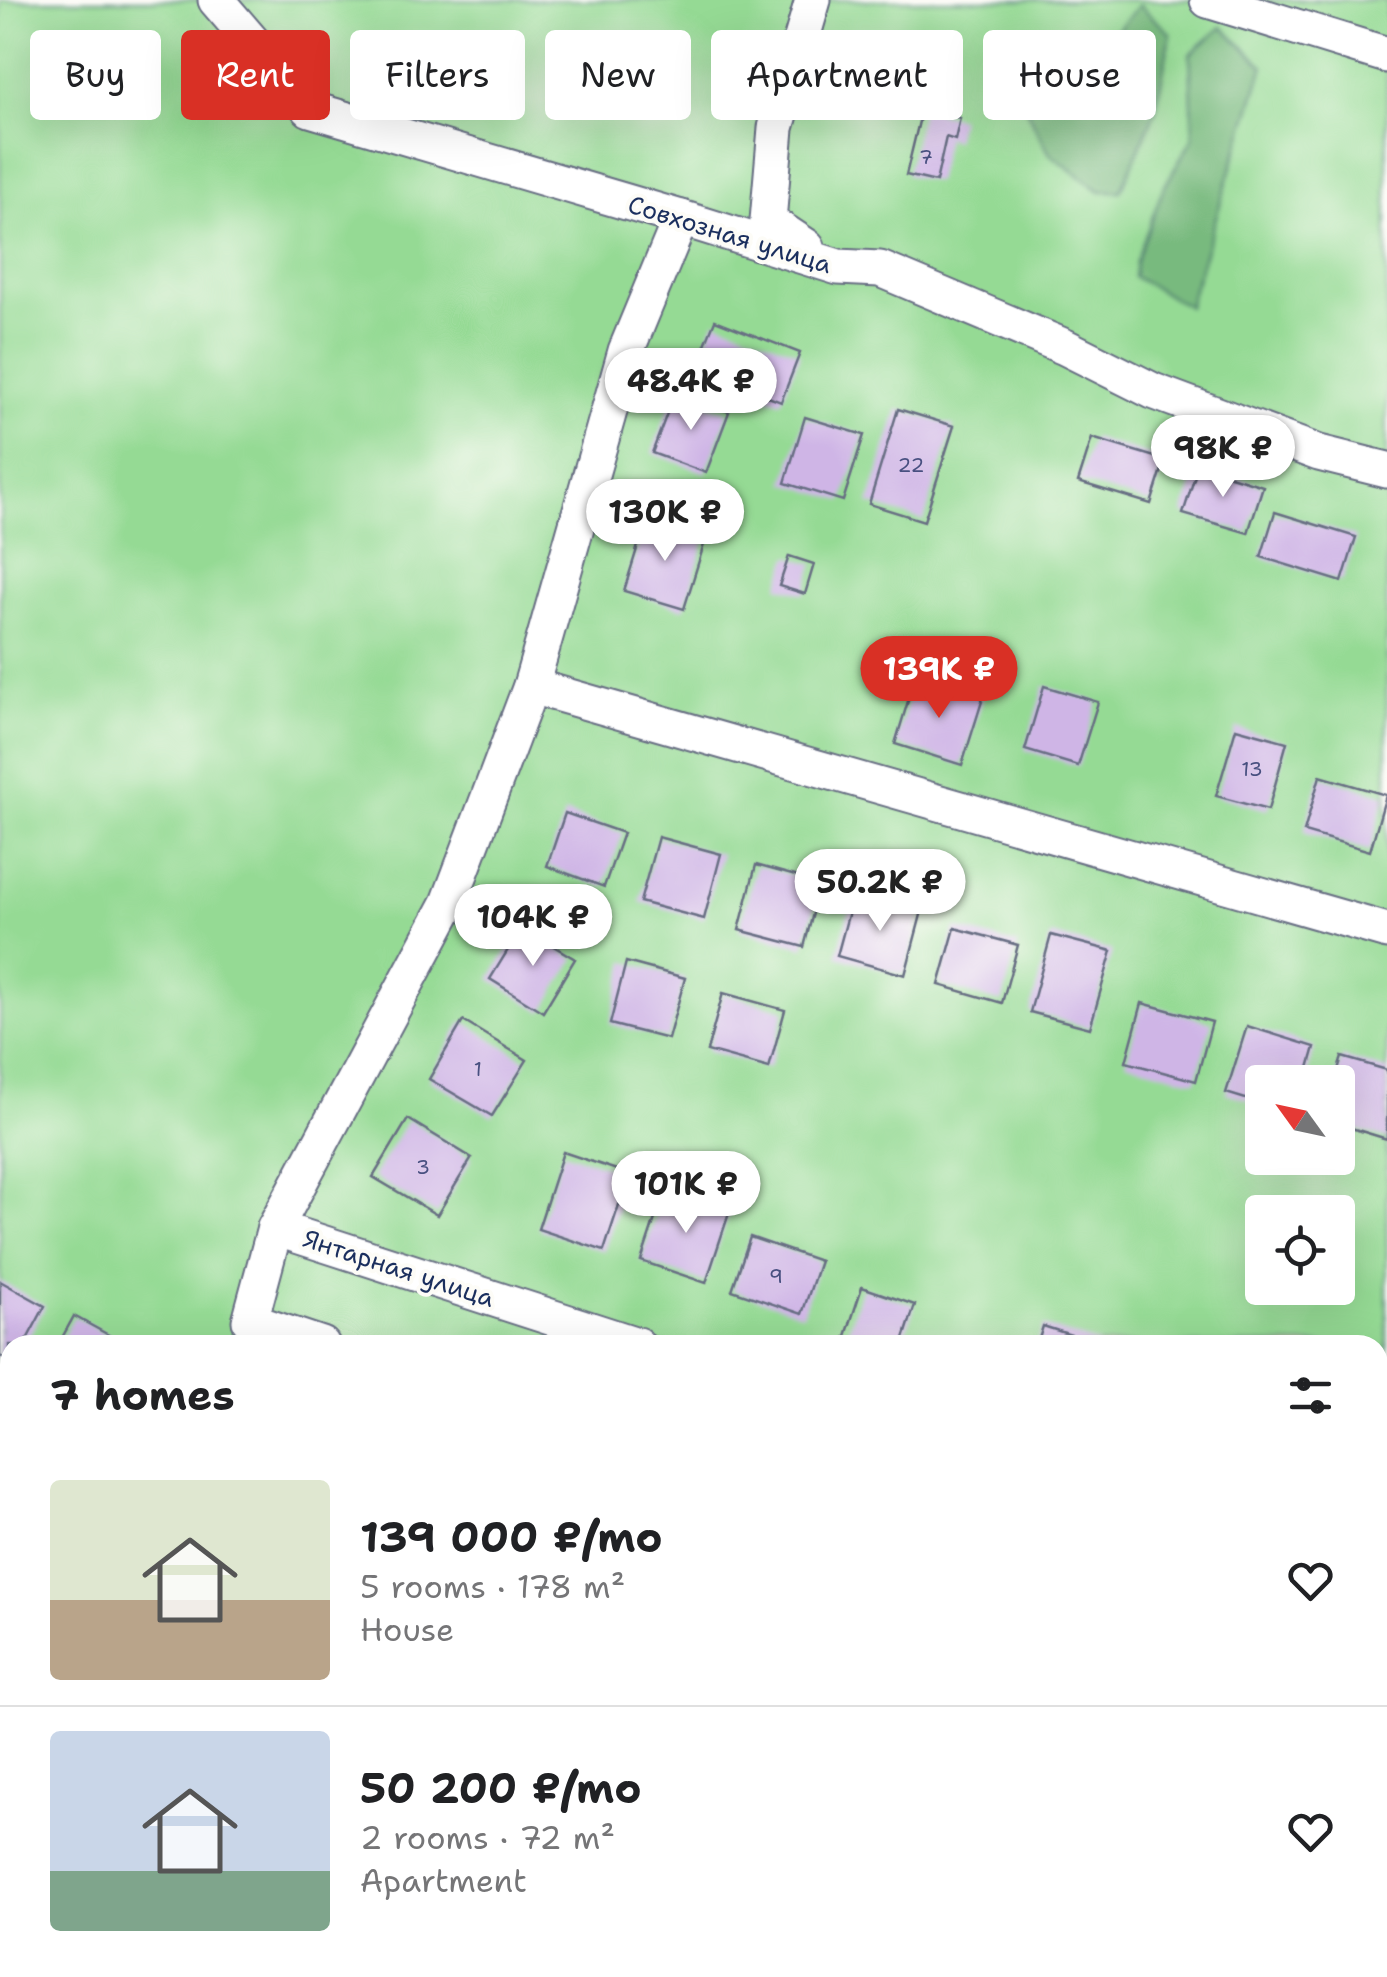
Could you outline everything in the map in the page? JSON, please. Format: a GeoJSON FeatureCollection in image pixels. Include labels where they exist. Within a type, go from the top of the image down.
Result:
{"type":"FeatureCollection","features":[{"type":"Feature","properties":{"kind":"street","name":"Совхозная улица"},"geometry":{"type":"LineString","coordinates":[[216,0],[310,109],[838,268],[880,269],[1153,391],[1320,453],[1387,470]]}},
{"type":"Feature","properties":{"kind":"street"},"geometry":{"type":"LineString","coordinates":[[814,0],[776,128],[768,221],[838,268]]}},
{"type":"Feature","properties":{"kind":"street"},"geometry":{"type":"LineString","coordinates":[[1208,0],[1387,55]]}},
{"type":"Feature","properties":{"kind":"street"},"geometry":{"type":"LineString","coordinates":[[292,1335],[250,1321],[275,1228],[449,902],[531,686],[626,351],[681,218]]}},
{"type":"Feature","properties":{"kind":"street"},"geometry":{"type":"LineString","coordinates":[[531,686],[1387,931]]}},
{"type":"Feature","properties":{"kind":"street","name":"Янтарная улица"},"geometry":{"type":"LineString","coordinates":[[275,1228],[606,1335]]}},
{"type":"Feature","properties":{"kind":"green space"},"geometry":{"type":"Polygon","coordinates":[[[0,0],[1387,0],[1387,1335],[0,1335],[0,0]]]}},
{"type":"Feature","properties":{"kind":"green space"},"geometry":{"type":"Polygon","coordinates":[[[1139,5],[1171,34],[1156,107],[1156,30],[1117,30],[1139,5]]]}},
{"type":"Feature","properties":{"kind":"green space"},"geometry":{"type":"Polygon","coordinates":[[[1222,27],[1264,66],[1188,306],[1134,277],[1136,261],[1163,189],[1193,138],[1190,54],[1222,27]]]}},
{"type":"Feature","properties":{"kind":"green space"},"geometry":{"type":"Polygon","coordinates":[[[1032,120],[1152,120],[1121,191],[1100,191],[1050,154],[1032,120]]]}},
{"type":"Feature","properties":{"kind":"building"},"geometry":{"type":"Polygon","coordinates":[[[919,120],[960,120],[955,140],[946,137],[936,182],[906,175],[919,120]]]}},
{"type":"Feature","properties":{"kind":"building"},"geometry":{"type":"Polygon","coordinates":[[[715,320],[800,353],[781,402],[695,369],[715,320]]]}},
{"type":"Feature","properties":{"kind":"building"},"geometry":{"type":"Polygon","coordinates":[[[675,392],[729,412],[706,473],[652,453],[675,392]]]}},
{"type":"Feature","properties":{"kind":"building"},"geometry":{"type":"Polygon","coordinates":[[[898,409],[954,426],[924,521],[869,504],[898,409]]]}},
{"type":"Feature","properties":{"kind":"building"},"geometry":{"type":"Polygon","coordinates":[[[805,417],[864,435],[843,501],[785,483],[805,417]]]}},
{"type":"Feature","properties":{"kind":"building"},"geometry":{"type":"Polygon","coordinates":[[[1092,438],[1165,460],[1151,504],[1078,482],[1092,438]]]}},
{"type":"Feature","properties":{"kind":"building"},"geometry":{"type":"Polygon","coordinates":[[[1198,466],[1263,486],[1248,533],[1183,514],[1198,466]]]}},
{"type":"Feature","properties":{"kind":"building"},"geometry":{"type":"Polygon","coordinates":[[[1275,512],[1356,537],[1342,582],[1261,557],[1275,512]]]}},
{"type":"Feature","properties":{"kind":"building"},"geometry":{"type":"Polygon","coordinates":[[[646,520],[706,538],[684,609],[624,591],[646,520]]]}},
{"type":"Feature","properties":{"kind":"building"},"geometry":{"type":"Polygon","coordinates":[[[789,556],[814,564],[805,594],[779,586],[789,556]]]}},
{"type":"Feature","properties":{"kind":"building"},"geometry":{"type":"Polygon","coordinates":[[[915,678],[983,698],[962,765],[895,744],[915,678]]]}},
{"type":"Feature","properties":{"kind":"building"},"geometry":{"type":"Polygon","coordinates":[[[1044,686],[1098,702],[1078,766],[1025,750],[1044,686]]]}},
{"type":"Feature","properties":{"kind":"building"},"geometry":{"type":"Polygon","coordinates":[[[1236,728],[1287,742],[1268,810],[1216,796],[1236,728]]]}},
{"type":"Feature","properties":{"kind":"building"},"geometry":{"type":"Polygon","coordinates":[[[1320,776],[1386,795],[1370,851],[1304,832],[1320,776]]]}},
{"type":"Feature","properties":{"kind":"building"},"geometry":{"type":"Polygon","coordinates":[[[565,813],[623,833],[604,887],[547,866],[565,813]]]}},
{"type":"Feature","properties":{"kind":"building"},"geometry":{"type":"Polygon","coordinates":[[[658,837],[721,854],[704,919],[640,902],[658,837]]]}},
{"type":"Feature","properties":{"kind":"building"},"geometry":{"type":"Polygon","coordinates":[[[756,865],[821,883],[804,947],[739,930],[756,865]]]}},
{"type":"Feature","properties":{"kind":"building"},"geometry":{"type":"Polygon","coordinates":[[[854,893],[922,911],[905,975],[837,956],[854,893]]]}},
{"type":"Feature","properties":{"kind":"building"},"geometry":{"type":"Polygon","coordinates":[[[522,927],[575,959],[543,1012],[490,979],[522,927]]]}},
{"type":"Feature","properties":{"kind":"building"},"geometry":{"type":"Polygon","coordinates":[[[955,928],[1018,945],[1002,1003],[939,985],[955,928]]]}},
{"type":"Feature","properties":{"kind":"building"},"geometry":{"type":"Polygon","coordinates":[[[1051,935],[1112,951],[1090,1028],[1030,1012],[1051,935]]]}},
{"type":"Feature","properties":{"kind":"building"},"geometry":{"type":"Polygon","coordinates":[[[626,962],[685,978],[668,1039],[610,1024],[626,962]]]}},
{"type":"Feature","properties":{"kind":"building"},"geometry":{"type":"Polygon","coordinates":[[[723,993],[785,1010],[769,1068],[707,1051],[723,993]]]}},
{"type":"Feature","properties":{"kind":"building"},"geometry":{"type":"Polygon","coordinates":[[[1142,1003],[1212,1022],[1196,1081],[1126,1062],[1142,1003]]]}},
{"type":"Feature","properties":{"kind":"building"},"geometry":{"type":"Polygon","coordinates":[[[463,1021],[527,1060],[492,1116],[429,1079],[463,1021]]]}},
{"type":"Feature","properties":{"kind":"building"},"geometry":{"type":"Polygon","coordinates":[[[1247,1026],[1315,1047],[1310,1065],[1245,1065],[1245,1099],[1226,1093],[1247,1026]]]}},
{"type":"Feature","properties":{"kind":"building"},"geometry":{"type":"Polygon","coordinates":[[[1342,1057],[1387,1070],[1387,1139],[1355,1129],[1355,1065],[1339,1065],[1342,1057]]]}},
{"type":"Feature","properties":{"kind":"building"},"geometry":{"type":"Polygon","coordinates":[[[408,1119],[472,1158],[437,1215],[373,1177],[408,1119]]]}},
{"type":"Feature","properties":{"kind":"building"},"geometry":{"type":"Polygon","coordinates":[[[563,1152],[629,1174],[604,1251],[538,1229],[563,1152]]]}},
{"type":"Feature","properties":{"kind":"building"},"geometry":{"type":"Polygon","coordinates":[[[665,1188],[730,1210],[706,1283],[641,1261],[665,1188]]]}},
{"type":"Feature","properties":{"kind":"building"},"geometry":{"type":"Polygon","coordinates":[[[750,1237],[820,1261],[802,1314],[732,1290],[750,1237]]]}},
{"type":"Feature","properties":{"kind":"building"},"geometry":{"type":"Polygon","coordinates":[[[0,1281],[45,1306],[29,1335],[0,1335],[0,1281]]]}},
{"type":"Feature","properties":{"kind":"building"},"geometry":{"type":"Polygon","coordinates":[[[862,1287],[915,1305],[905,1335],[846,1335],[862,1287]]]}},
{"type":"Feature","properties":{"kind":"building"},"geometry":{"type":"Polygon","coordinates":[[[74,1316],[109,1335],[64,1335],[74,1316]]]}},
{"type":"Feature","properties":{"kind":"building"},"geometry":{"type":"Polygon","coordinates":[[[1043,1326],[1071,1335],[1040,1335],[1043,1326]]]}}]}
